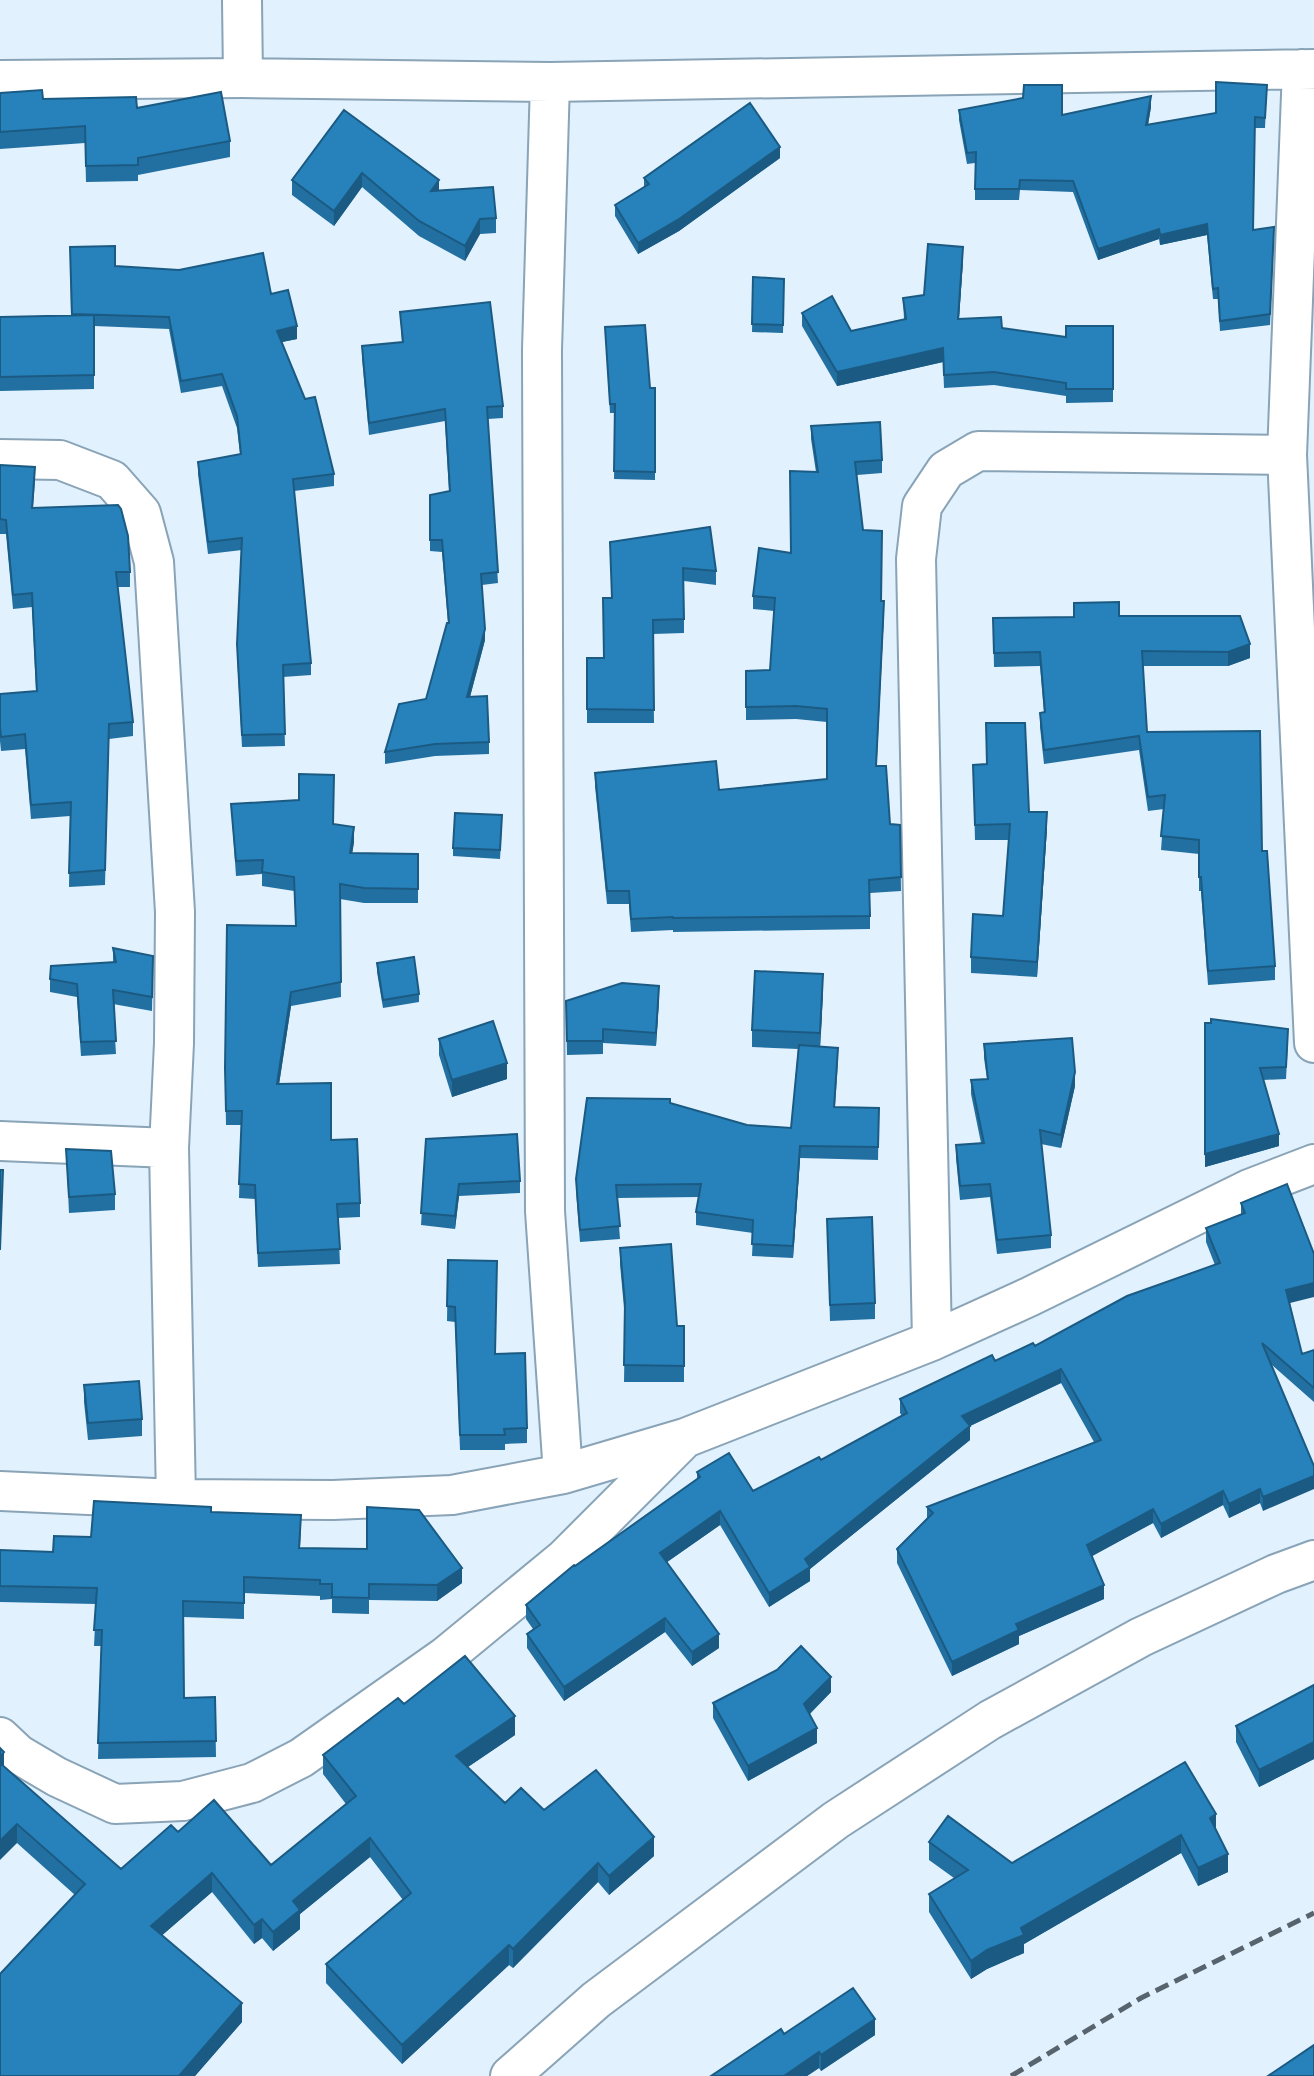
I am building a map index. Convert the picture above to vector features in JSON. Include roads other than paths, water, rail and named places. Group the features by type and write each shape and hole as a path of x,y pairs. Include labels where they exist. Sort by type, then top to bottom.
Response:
{"street":[{"path":"242,0 243,78"},
{"path":"0,80 243,78 550,82 1308,69 1287,455 1314,1043"},
{"path":"550,82 542,349 545,1211 563,1474"},
{"path":"932,1341 916,559 922,506 946,470 978,451 1287,455"},
{"path":"0,459 60,460 112,480 141,513 154,562 175,912 174,1043 169,1148 176,1499"},
{"path":"0,1141 169,1148"},
{"path":"0,1491 176,1499 333,1500 452,1495 563,1474 685,1438 932,1341 1029,1297 1248,1189 1314,1164"},
{"path":"0,1737 18,1754 57,1777 115,1804 183,1801 252,1783 301,1758 446,1656 564,1559 685,1438"},
{"path":"510,2076 596,2000 836,1820 990,1720 1140,1637 1276,1574 1314,1560"}],"railway":[{"path":"1011,2076 1141,1998 1314,1913"}]}
